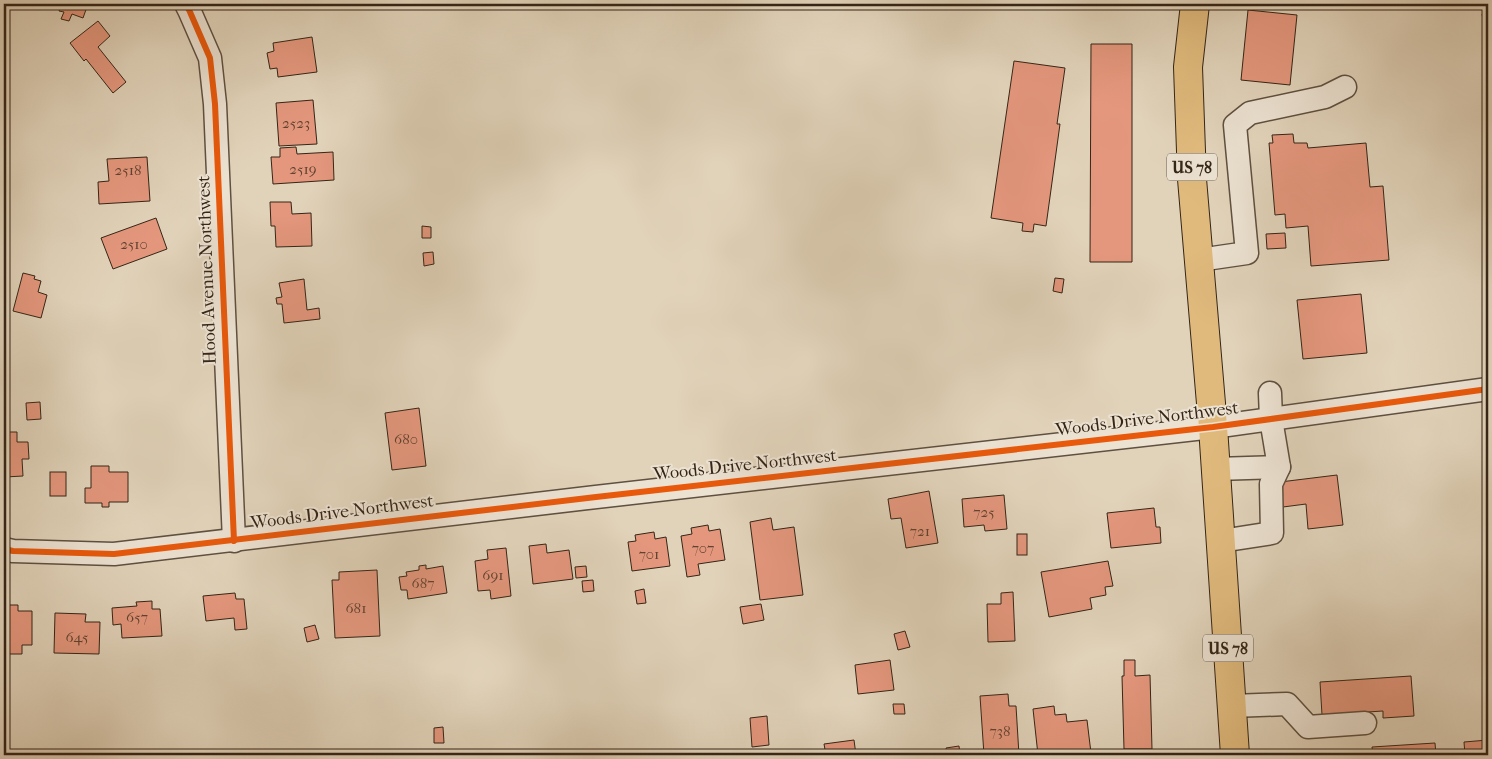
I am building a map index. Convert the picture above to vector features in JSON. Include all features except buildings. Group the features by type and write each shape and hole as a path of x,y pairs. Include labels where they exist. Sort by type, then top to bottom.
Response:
{"main road":[{"name":"US 78","path":"1195,4 1188,67 1192,179 1213,427 1235,755"}],"street":[{"name":"Hood Avenue Northwest","path":"186,4 210,58 215,104 234,541"},
{"path":"1199,260 1248,253 1235,125 1250,113 1325,97 1345,87"},
{"name":"Woods Drive Northwest","path":"4,549 13,551 114,554 1213,427 1488,389"},
{"path":"1221,541 1272,533 1270,484 1279,467 1271,419 1270,393"},
{"path":"1216,469 1279,467"},
{"path":"1232,706 1286,704 1308,727 1366,723"}],"cycle path":[{"path":"186,4 210,58 215,104 234,541"},
{"path":"4,549 13,551 114,554 1213,427 1488,389"}]}
